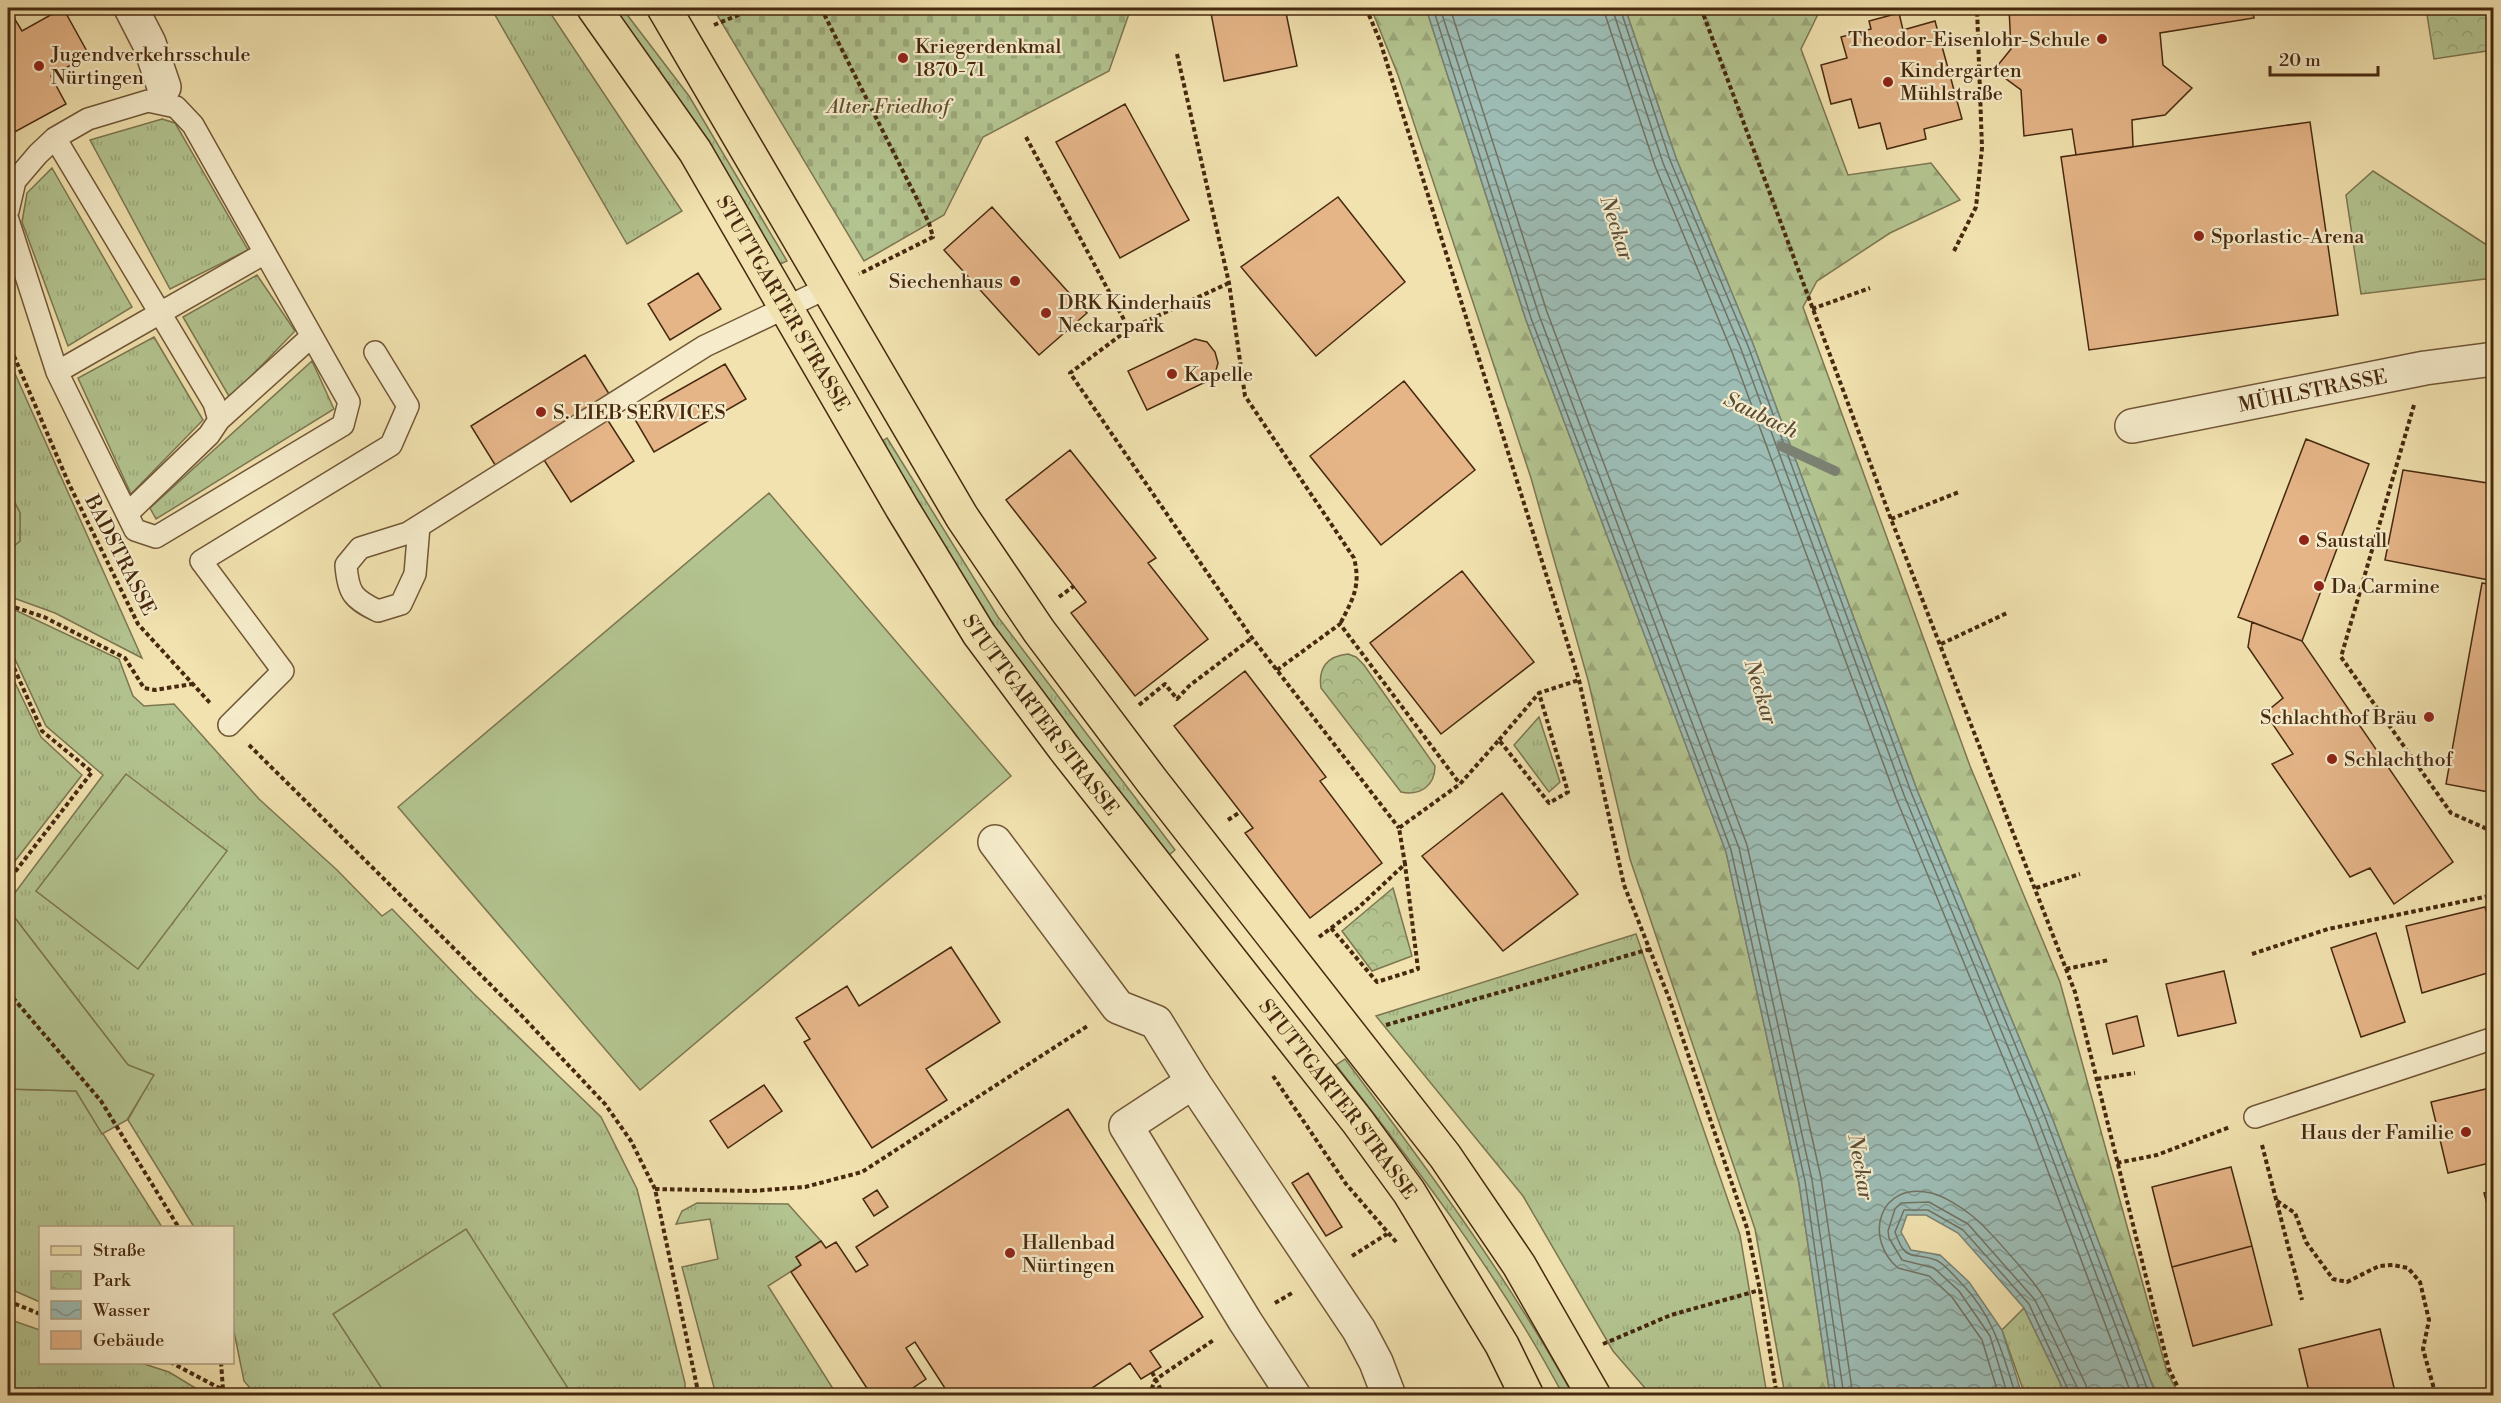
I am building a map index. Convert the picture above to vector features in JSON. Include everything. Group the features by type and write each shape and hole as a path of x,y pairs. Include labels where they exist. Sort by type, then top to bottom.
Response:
{"main road":[{"name":"STUTTGARTER STRASSE","path":"594,8 695,151 902,508 980,634 1064,748 1358,1122 1409,1192 1502,1345 1527,1395"},
{"path":"664,8 839,283 962,517 1039,631 1152,781 1445,1156 1519,1265 1594,1395"}],"street":[{"path":"131,8 149,43 164,96"},
{"name":"MÜHLSTRASSE","path":"2132,426 2425,368 2493,359"},
{"path":"995,842 1118,1007 1156,1022 1192,1082 1359,1330 1376,1362 1389,1395"},
{"path":"1192,1082 1126,1126 1245,1321 1294,1395"}],"lane":[{"path":"8,211 15,182 38,154 55,138 88,119 164,96 193,125 349,402 343,425 156,537 135,530 57,372 8,220"},
{"path":"55,138 214,403 219,420"},
{"path":"57,372 265,253"},
{"path":"419,526 705,346 839,283"},
{"path":"127,514 209,435 219,420 312,336"},
{"path":"229,725 284,671 201,561 391,445 408,406 375,352"},
{"path":"2255,1117 2493,1038"}],"path":[{"path":"705,28 755,8"},
{"path":"821,8 929,223 933,237 839,283"},
{"path":"1366,8 1380,41 1579,680 1624,885 1650,949 1747,1228 1760,1290 1777,1395"},
{"path":"1701,8 1891,519 2075,992 2169,1369 2182,1395"},
{"path":"1954,251 1976,207 1982,148 1977,8"},
{"path":"1177,54 1229,283 1245,396 1354,558 1358,573 1355,595 1340,624 1277,670"},
{"path":"1026,137 1129,329"},
{"path":"1229,283 1129,329 1070,373 1252,638 1399,828 1405,864 1418,969 1377,982 1331,928 1358,908 1405,864"},
{"path":"1812,309 1870,288"},
{"name":"BADSTRASSE","path":"8,342 69,484 138,624 229,725 456,950 605,1104 632,1141 655,1189 699,1395"},
{"path":"2425,368 2341,657 2451,813 2493,832"},
{"path":"1891,519 1959,492"},
{"path":"8,605 44,617 125,658 144,688 155,690 192,684"},
{"path":"1941,644 2007,614"},
{"path":"1340,624 1461,784"},
{"path":"1138,706 1164,684 1177,699 1189,686 1252,638"},
{"path":"8,654 42,731 92,772 8,881"},
{"path":"1399,828 1461,784 1539,693 1579,680"},
{"path":"1499,740 1549,802 1568,792 1539,693"},
{"path":"2036,888 2080,874"},
{"path":"2252,954 2328,929 2493,895"},
{"path":"1384,1025 1650,949"},
{"path":"2066,969 2109,960"},
{"path":"8,992 101,1101 178,1226"},
{"path":"655,1189 752,1191 805,1187 862,1172 1118,1007"},
{"path":"2097,1079 2135,1073"},
{"path":"2117,1163 2157,1155 2255,1117 2302,1300"},
{"path":"2276,1200 2295,1213 2306,1242 2333,1279 2347,1282 2379,1266 2393,1265 2408,1268 2420,1282 2429,1320 2423,1349 2436,1395"},
{"path":"1594,1347 1671,1315 1760,1290"},
{"path":"8,1301 39,1314"},
{"path":"1149,1395 1155,1380 1219,1337"},
{"path":"174,1364 229,1395"},
{"path":"221,1364 223,1390"},
{"path":"1152,1372 1164,1395"}],"green space":[{"path":"491,8 547,8 682,211 627,244"},
{"path":"610,8 622,8 689,96 787,261 778,265"},
{"name":"Alter Friedhof","path":"713,8 1131,8 1109,71 983,137 944,215 864,261"},
{"path":"1371,8 1426,8 1526,320 1726,851 1799,1183 1830,1395 1785,1395 1755,1229 1630,859 1588,680 1531,478 1398,75"},
{"path":"1625,8 1821,8 1801,49 1848,175 1931,163 1960,200 1890,233 1817,281 1803,307 1970,766 2060,982 2167,1372 2179,1395 2156,1395 2051,1115 1917,790 1753,344 1676,158"},
{"path":"2426,8 2491,8 2493,50 2434,59"},
{"path":"162,119 175,123 248,250 170,289 90,140"},
{"path":"52,168 132,307 68,346 22,222 27,193"},
{"path":"2373,171 2493,249 2493,278 2361,294 2346,195"},
{"path":"257,275 295,331 230,398 183,317"},
{"path":"154,337 203,420 131,494 78,378"},
{"path":"8,358 142,658 55,613 8,596 8,551 20,541 20,513 8,489"},
{"path":"312,361 334,409 156,519 150,508"},
{"path":"887,438 998,617 1175,850 1168,856 999,634 936,539 881,442"},
{"path":"8,489 20,513 20,541 8,551"},
{"path":"769,493 1011,776 640,1090 398,807"},
{"path":"8,608 119,659 133,696 144,706 174,704 259,799 337,870 382,916 392,909 473,993 601,1117 637,1189 685,1383 685,1395 256,1395 244,1381 234,1332 234,1226 193,1226 128,1120 153,1075 128,1065 8,909 8,902 103,775 46,726 8,644"},
{"path":"1348,654 1356,657 1364,665 1435,766 1429,784 1420,791 1401,792 1321,688 1321,675 1329,660"},
{"path":"8,668 41,737 82,775 8,870"},
{"path":"1539,717 1560,782 1549,792 1514,745"},
{"path":"126,774 227,851 138,969 36,891"},
{"path":"1393,888 1412,956 1372,971 1342,931"},
{"path":"8,909 128,1065 154,1075 127,1120 102,1134 76,1091 8,1089"},
{"path":"1636,934 1740,1235 1767,1395 1651,1395 1613,1351 1523,1196 1376,1016"},
{"path":"1345,1059 1436,1182 1493,1265 1573,1395 1563,1395 1513,1308 1457,1225 1336,1065"},
{"path":"8,1089 76,1091 161,1226 39,1226 39,1302 8,1288"},
{"path":"697,1203 788,1204 821,1241 796,1257 801,1265 768,1286 837,1395 716,1395 682,1267 718,1259 710,1219 676,1224 682,1211"},
{"path":"466,1229 571,1393 567,1395 386,1395 333,1314"},
{"path":"2024,1308 2066,1395 2025,1395 2002,1330"},
{"path":"8,1319 39,1330 39,1364 144,1364 169,1372 207,1395 8,1395"}],"water":[{"name":"Neckar","path":"1426,8 1625,8 1676,158 1753,344 1917,790 2051,1115 2156,1395 2066,1395 2024,1308 1989,1268 1958,1233 1926,1215 1907,1215 1901,1232 1911,1250 1940,1255 1969,1282 2002,1330 2022,1395 1830,1395 1799,1183 1726,852 1526,320"}],"building":[{"name":"Jugendverkehrsschule Nürtingen","path":"8,8 22,31 63,8 89,55 51,76 66,104 11,134 8,128"},
{"path":"1210,8 1285,8 1297,66 1224,81"},
{"path":"2009,8 2252,8 2254,18 2160,33 2163,65 2192,88 2165,115 2132,120 2133,147 2076,155 2072,129 2024,136 2021,90 1994,70 2011,49"},
{"name":"Kindergarten Mühlstraße","path":"1899,13 1903,30 1935,21 1962,119 1924,129 1926,139 1887,149 1880,123 1859,128 1851,99 1831,104 1821,65 1847,58 1841,37 1871,29 1869,21"},
{"path":"1125,104 1189,220 1120,258 1056,142"},
{"name":"Sporlastic-Arena","path":"2310,122 2338,315 2089,350 2061,157"},
{"path":"1338,197 1405,282 1316,356 1241,267"},
{"name":"Siechenhaus","path":"992,207 1087,313 1039,355 944,250"},
{"path":"698,273 721,309 670,340 648,304"},
{"name":"Kapelle","path":"1195,339 1207,342 1215,352 1218,363 1214,378 1147,410 1128,371"},
{"name":"S. LIEB SERVICES","path":"585,355 611,397 497,468 471,426"},
{"path":"725,364 746,399 654,452 633,416"},
{"path":"1404,381 1475,470 1381,545 1310,456"},
{"path":"607,419 634,461 571,502 544,460"},
{"name":"Saustall","path":"2306,439 2369,464 2302,641 2238,617"},
{"path":"1070,450 1156,558 1148,563 1208,639 1135,696 1071,613 1086,602 1006,500"},
{"path":"2403,470 2494,484 2494,581 2385,560"},
{"path":"1462,571 1534,662 1441,734 1370,643"},
{"path":"2482,583 2494,585 2494,793 2446,784"},
{"name":"Schlachthof","path":"2252,622 2302,641 2453,862 2394,904 2370,868 2350,877 2272,764 2293,754 2265,713 2283,698 2248,647"},
{"path":"1245,671 1326,777 1320,781 1382,863 1310,918 1245,833 1253,828 1174,726"},
{"path":"1502,793 1578,894 1503,951 1422,856"},
{"path":"2485,907 2494,940 2494,971 2422,993 2406,926"},
{"path":"2376,933 2405,1022 2361,1037 2331,948"},
{"path":"951,947 1000,1022 926,1069 947,1100 872,1148 804,1042 810,1039 796,1018 847,986 859,1006"},
{"path":"2224,971 2236,1023 2178,1036 2166,984"},
{"path":"2137,1016 2144,1046 2113,1054 2106,1024"},
{"path":"764,1085 782,1111 728,1148 710,1121"},
{"name":"Haus der Familie","path":"2494,1087 2494,1162 2448,1173 2431,1102"},
{"name":"Hallenbad Nürtingen","path":"1068,1109 1203,1317 1150,1351 1161,1367 1141,1379 1130,1363 1080,1396 950,1396 915,1342 906,1348 926,1379 901,1396 872,1396 791,1272 801,1265 796,1257 821,1241 826,1248 836,1242 856,1272 868,1265 856,1247"},
{"path":"2231,1167 2252,1246 2172,1267 2152,1187"},
{"path":"1308,1173 1342,1227 1326,1236 1292,1183"},
{"path":"877,1190 888,1207 874,1216 863,1199"},
{"path":"2494,1190 2494,1228 2484,1193"},
{"path":"2252,1246 2272,1325 2193,1346 2172,1267"},
{"path":"2380,1329 2396,1396 2310,1396 2299,1349"},
{"path":"2494,1342 2494,1387 2489,1386"}],"waterway":[{"name":"Saubach","path":"1781,446 1835,471"}],"place":[{"name":"Theodor-Eisenlohr-Schule","path":"2102,39"},
{"name":"Kriegerdenkmal 1870-71","path":"903,58"},
{"name":"Jugendverkehrsschule Nürtingen","path":"39,66"},
{"name":"Kindergarten Mühlstraße","path":"1888,82"},
{"name":"Sporlastic-Arena","path":"2199,236"},
{"name":"Siechenhaus","path":"1015,281"},
{"name":"DRK Kinderhaus Neckarpark","path":"1046,313"},
{"name":"Kapelle","path":"1172,374"},
{"name":"S. LIEB SERVICES","path":"541,412"},
{"name":"Saustall","path":"2304,540"},
{"name":"Da Carmine","path":"2319,586"},
{"name":"Schlachthof Bräu","path":"2429,717"},
{"name":"Schlachthof","path":"2332,759"},
{"name":"Haus der Familie","path":"2466,1132"},
{"name":"Hallenbad Nürtingen","path":"1010,1253"}]}
